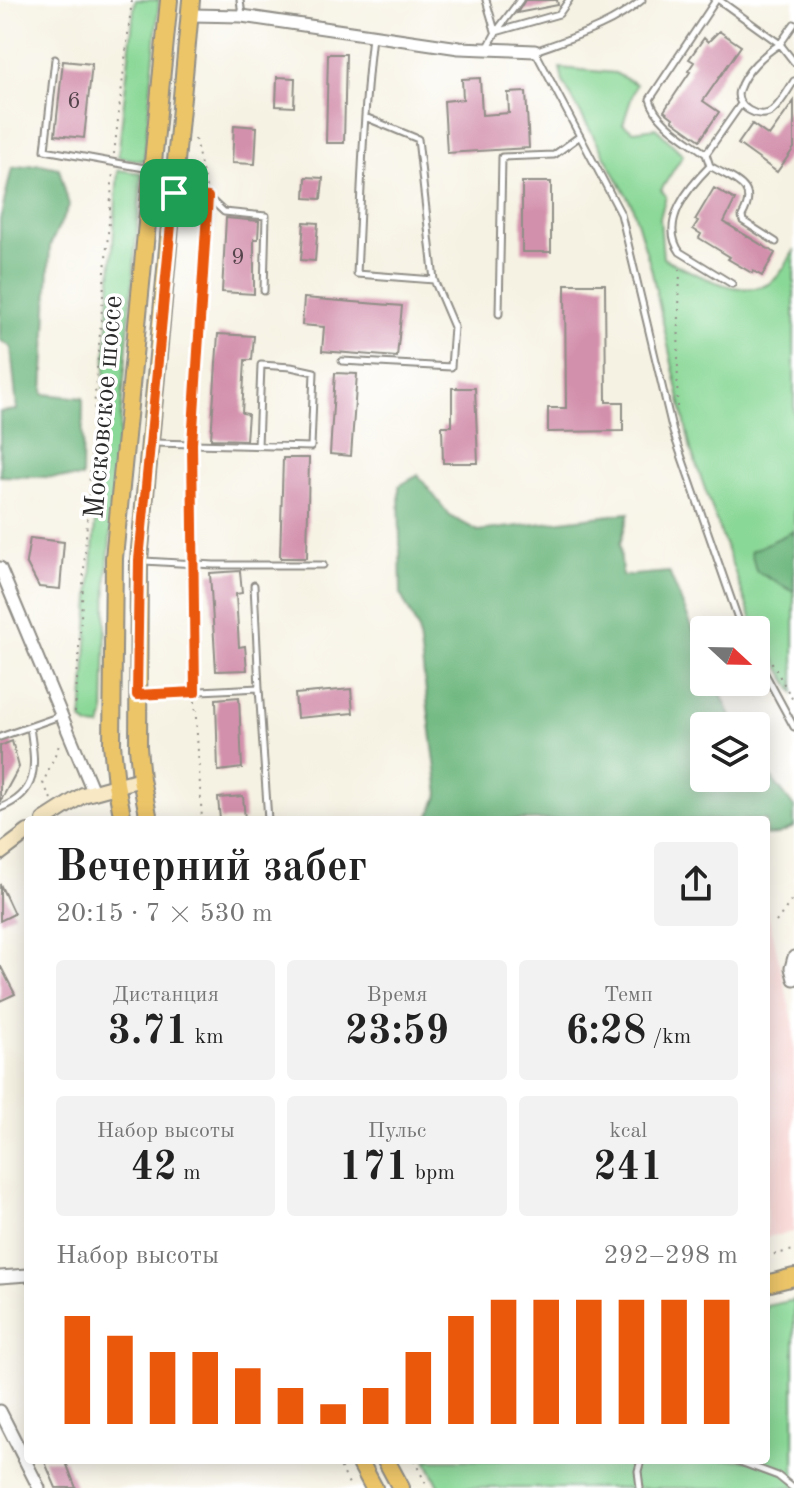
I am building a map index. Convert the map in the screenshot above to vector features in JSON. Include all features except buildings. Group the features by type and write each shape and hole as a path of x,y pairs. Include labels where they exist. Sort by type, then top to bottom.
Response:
{"main road":[{"name":"Московское шоссе","path":"122,816 112,744 114,558 169,0"},
{"name":"Московское шоссе","path":"148,816 141,779 137,695 139,560 191,8"},
{"path":"49,816 93,791 141,779"},
{"path":"0,853 24,835"},
{"path":"770,1283 794,1277"},
{"path":"361,1464 374,1488"},
{"path":"388,1464 401,1488"}],"street":[{"path":"191,8 487,50 535,51"},
{"path":"0,568 93,791"},
{"path":"0,1277 24,1275"},
{"path":"0,1411 24,1458"},
{"path":"27,1464 39,1488"}],"lane":[{"path":"240,0 242,16"},
{"path":"486,0 496,32"},
{"path":"487,50 496,32 520,0"},
{"path":"496,32 559,14 569,0"},
{"path":"642,0 623,16 592,31 535,51 621,214 673,432 737,616"},
{"path":"776,242 743,221 742,216 750,203 745,187 710,166 706,154 652,109 650,99 718,0 780,44 794,62"},
{"path":"706,154 741,104 739,89 759,59 780,44 794,24"},
{"path":"372,35 357,274 434,280"},
{"path":"55,59 45,150 151,169"},
{"path":"741,104 757,115 764,115 773,111 794,81"},
{"path":"342,361 451,367 454,327 434,280 418,139 365,117"},
{"path":"499,314 502,157 554,155 580,136"},
{"path":"710,166 693,184 672,221 676,246 680,252 732,284"},
{"path":"174,193 208,197 224,212 266,216 264,291"},
{"path":"148,442 192,444 258,446 311,447 314,372 261,365 258,446"},
{"path":"139,560 323,565"},
{"path":"254,585 268,816"},
{"path":"770,683 794,727"},
{"path":"137,695 259,688"},
{"path":"0,737 60,716"},
{"path":"0,808 16,802 31,781 34,766 30,727"},
{"path":"640,1464 640,1488"},
{"path":"746,1464 778,1476 793,1488"}],"path":[{"path":"57,810 43,783 66,728 75,715 113,164 132,0"},
{"path":"193,130 208,197 192,444 195,692 202,816"},
{"path":"670,383 677,412 680,252"},
{"path":"770,659 794,702"},
{"path":"776,922 794,897"},
{"path":"770,1255 794,1250"},
{"path":"339,1464 351,1488"},
{"path":"416,1464 428,1488"}],"shaded area":[{"path":"770,922 794,1026 794,1232 770,1236"}],"green space":[{"path":"135,0 159,0 144,161 118,157"},
{"path":"560,68 615,73 636,84 623,124 634,131 656,128 683,155 661,190 666,196 660,218 663,258 720,283 751,289 765,286 776,278 794,251 794,693 770,651 770,616 751,616 691,450 651,268 632,205 563,82"},
{"path":"40,164 59,168 69,206 50,245 43,394 83,398 82,478 0,476 0,412 17,410 11,347 0,340 0,220 12,168"},
{"path":"118,170 142,173 107,575 104,717 100,727 88,726 82,720"},
{"path":"418,475 450,516 478,531 629,513 620,544 622,576 669,572 690,622 690,696 722,696 729,712 690,712 690,792 770,792 770,776 794,807 794,827 770,835 770,816 430,816 439,794 418,629 401,595 399,486"},
{"path":"794,531 794,592 756,571 751,551"},
{"path":"794,1300 794,1488 440,1488 428,1464 770,1464 770,1305"}],"route":[{"path":"174,193 208,197 192,444 195,692 137,695 139,560 174,193"}]}
